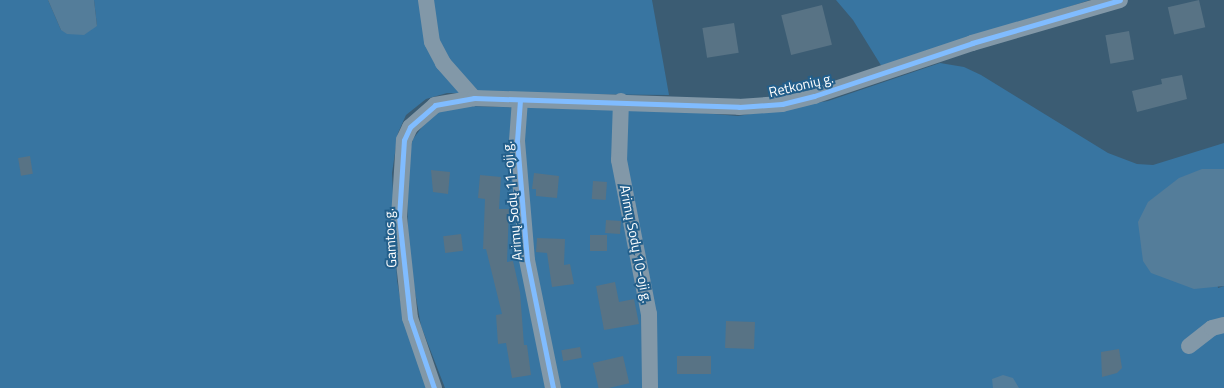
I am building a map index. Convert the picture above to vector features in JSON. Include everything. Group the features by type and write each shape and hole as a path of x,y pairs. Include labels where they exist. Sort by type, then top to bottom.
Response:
{"street":[{"path":"426,0 432,42 443,63 474,98"},
{"name":"Retkonių g.","path":"474,98 621,101 739,107 782,104 814,96 972,43 1120,0"},
{"name":"Gamtos g.","path":"434,388 410,318 403,278 398,217 401,158 410,128 422,113 435,105 474,98"},
{"name":"Arimų Sodų 11-oji g.","path":"520,100 517,141 526,260 553,388"},
{"name":"Arimų Sodų 10-oji g.","path":"621,101 619,160 649,314 650,388"},
{"path":"1189,346 1212,328 1224,325"}],"shaded area":[{"path":"0,0 48,0 61,30 97,26 94,0 652,0 669,95 447,93 426,99 406,115 398,133 392,173 397,280 404,322 428,388 0,388"},
{"path":"48,0 94,0 97,26 84,35 67,34 61,30"},
{"path":"836,0 1090,0 882,67 853,20"},
{"path":"940,63 964,67 981,75 1108,153 1137,164 1153,165 1224,143 1224,169 1202,169 1218,288 1224,286 1224,388 445,388 421,326 408,252 407,160 413,139 425,123 439,112 465,106 690,112 738,116 828,101"},
{"path":"1202,169 1224,169 1224,286 1194,289 1151,273 1143,261 1138,222 1148,202 1179,178"},
{"path":"1003,375 1013,378 1019,388 993,388 992,379"}],"building":[{"path":"1199,0 1205,27 1174,34 1168,7"},
{"path":"822,5 832,45 791,55 781,15"},
{"path":"734,23 739,53 707,58 702,28"},
{"path":"1129,31 1134,60 1110,64 1105,35"},
{"path":"1182,75 1187,99 1137,112 1132,91 1162,84 1161,79"},
{"path":"30,156 33,174 21,176 18,158"},
{"path":"431,170 450,172 448,194 433,192"},
{"path":"534,173 559,176 557,198 536,196 536,189 532,189"},
{"path":"480,175 501,177 499,209 509,209 507,262 513,261 520,292 524,345 527,345 531,375 512,378 506,343 498,344 496,315 502,314 486,249 483,249 485,199 478,198"},
{"path":"593,181 607,182 606,200 592,199"},
{"path":"606,220 621,221 620,234 605,233"},
{"path":"461,234 463,251 445,253 443,236"},
{"path":"590,235 607,235 607,251 590,251"},
{"path":"537,238 565,239 564,265 570,264 574,284 552,287 547,253 536,252"},
{"path":"615,282 619,302 634,299 639,324 604,330 596,286"},
{"path":"726,321 755,322 754,349 725,348"},
{"path":"580,347 582,358 563,361 561,350"},
{"path":"1119,349 1122,368 1117,373 1102,377 1101,352"},
{"path":"623,356 629,383 609,388 599,388 593,363"},
{"path":"677,356 711,356 711,374 677,374"}],"cycle path":[{"path":"434,388 410,318 399,217 404,140 410,127 435,105 474,98 739,107 782,104 814,96 972,43 1120,0"},
{"path":"520,100 517,141 527,260 553,388"}]}
